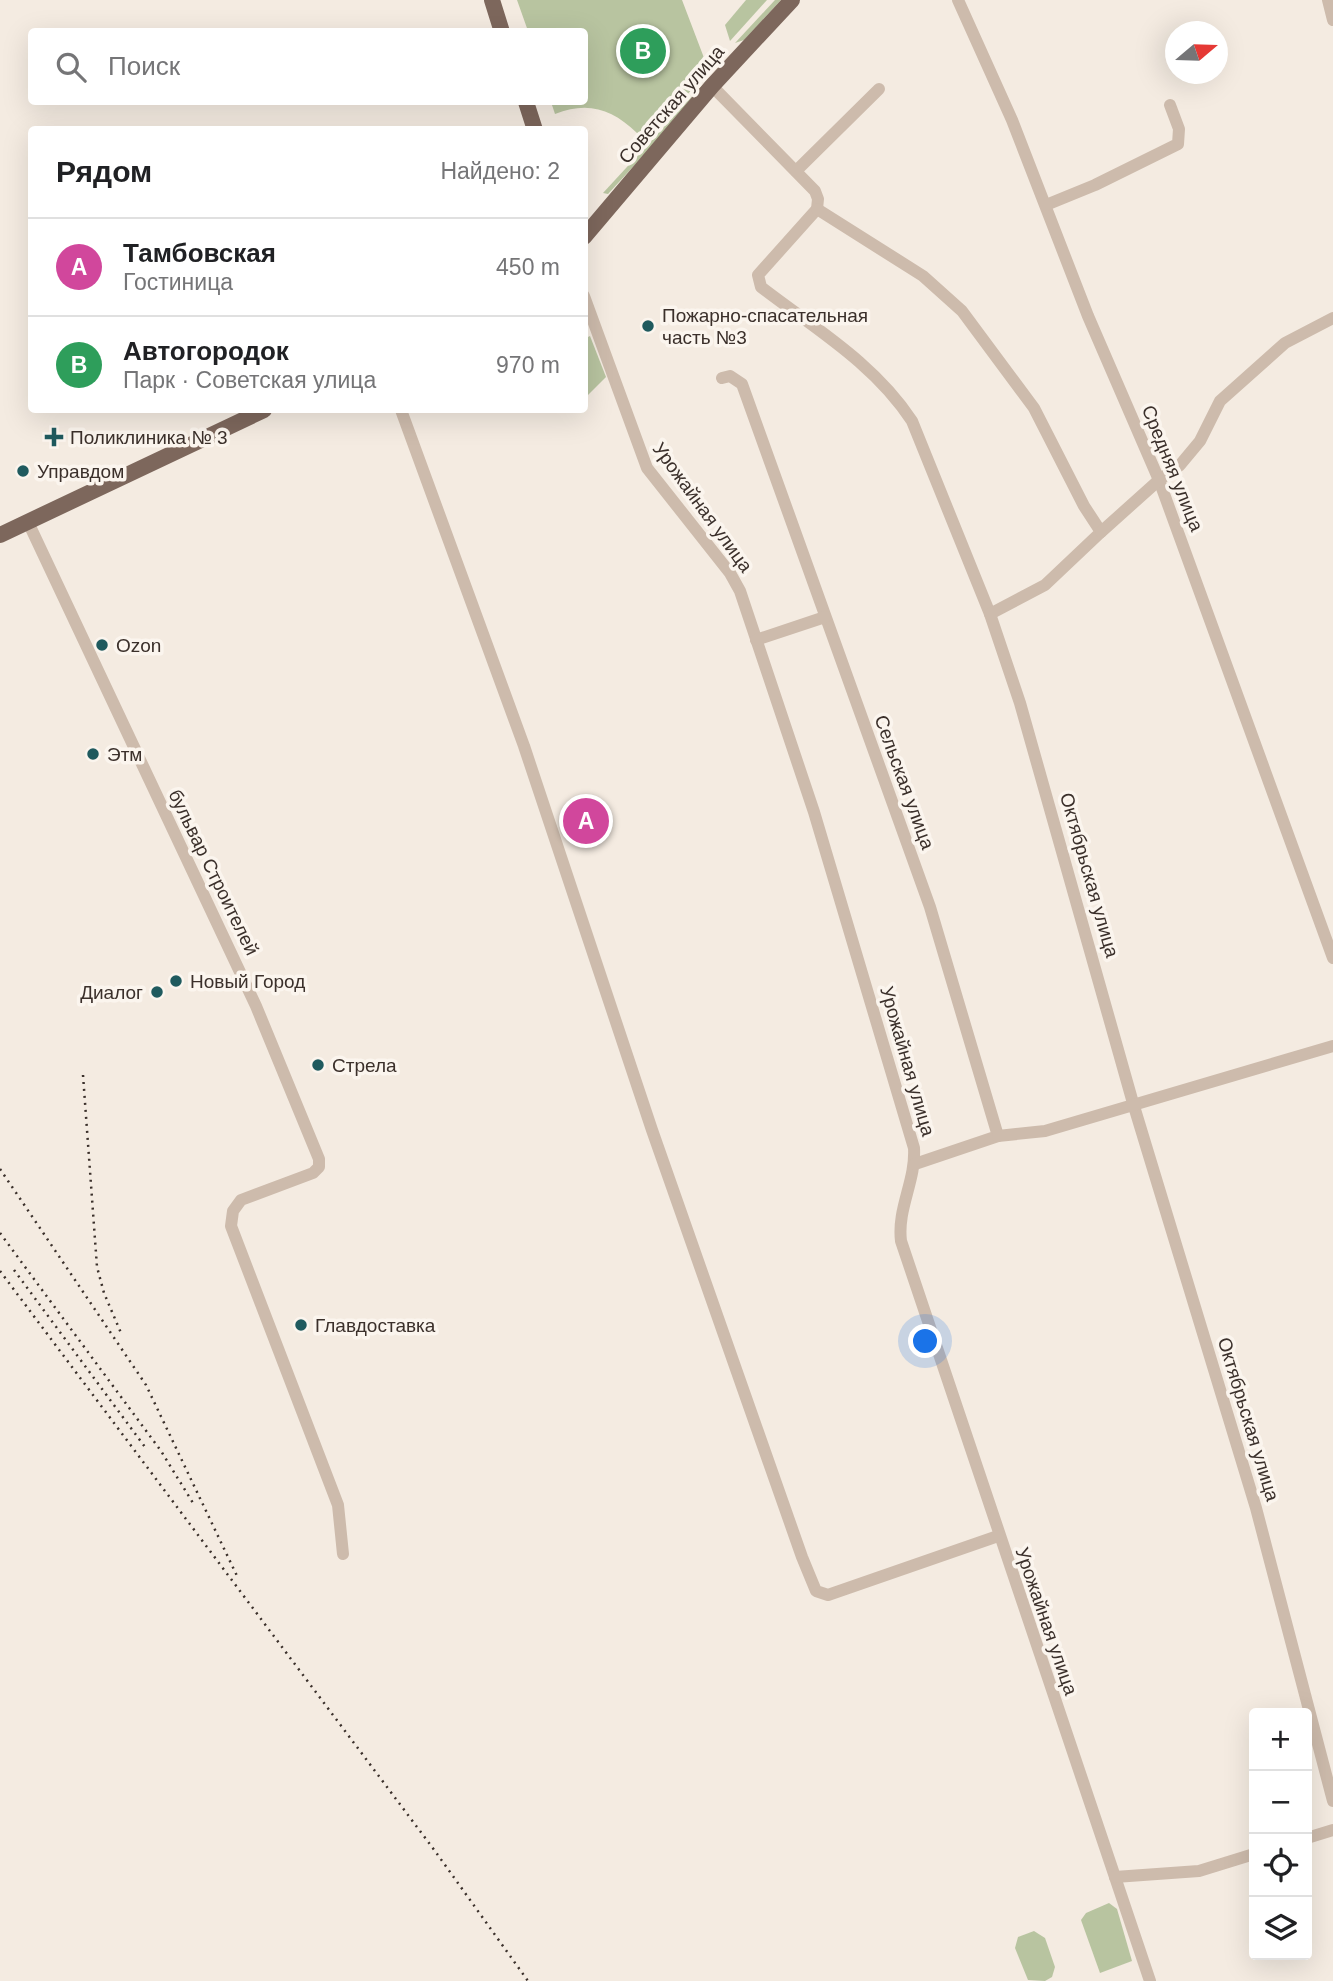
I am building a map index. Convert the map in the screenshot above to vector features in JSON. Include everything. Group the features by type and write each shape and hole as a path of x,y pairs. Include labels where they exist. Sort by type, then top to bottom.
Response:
{"main road":[{"path":"492,0 501,28"},
{"name":"Советская улица","path":"588,232 712,86 792,0"},
{"path":"527,105 533,126"},
{"path":"0,535 258,413"}],"street":[{"name":"Средняя улица","path":"958,0 1012,120 1088,316 1159,480 1333,958"},
{"path":"1328,0 1333,20"},
{"path":"712,86 815,191 817,209 923,276 962,311 1034,408 1084,506 1101,532"},
{"path":"796,171 879,89"},
{"path":"1046,205 1178,144 1179,129 1170,105"},
{"name":"Октябрьская улица","path":"817,209 758,275 761,287 846,351 897,397 912,421 990,614 1062,845 1133,1103 1256,1508 1333,1801"},
{"name":"Урожайная улица","path":"588,307 647,468 730,573 740,591 814,812 914,1148 915,1164 899,1224 901,1241 998,1536 1150,1981"},
{"path":"990,614 1045,585 1159,480 1180,465 1200,441 1220,401 1285,343 1333,318"},
{"name":"Сельская улица","path":"722,378 730,376 742,384 930,907 998,1136"},
{"path":"402,413 524,746 652,1130 816,1591 828,1595 998,1536"},
{"name":"бульвар Строителей","path":"28,522 256,1006 319,1159 319,1167 313,1173 241,1200 233,1211 231,1226 338,1505 343,1554"},
{"path":"756,640 825,617"},
{"path":"915,1164 998,1136 1045,1131 1333,1046"},
{"path":"1312,1836 1333,1830"},
{"path":"1115,1877 1199,1871 1249,1856"}],"green space":[{"path":"517,0 682,0 709,71 652,133 637,133 609,113 589,108 555,114 552,105 588,105 588,28 527,28"},
{"path":"746,0 767,0 730,41 725,25"},
{"path":"775,0 781,0 744,40 735,43"},
{"path":"709,78 708,85 608,194 603,193"},
{"path":"590,336 606,377 588,395"},
{"path":"1109,1903 1117,1909 1132,1961 1100,1973 1081,1920 1086,1913"},
{"path":"1034,1931 1045,1938 1055,1967 1052,1977 1045,1981 1028,1980 1015,1948 1018,1937"}],"railway":[{"path":"83,1075 97,1267 104,1293 121,1333"},
{"path":"0,1169 146,1385 238,1578"},
{"path":"0,1233 161,1451 193,1503"},
{"path":"14,1270 145,1447"},
{"path":"0,1271 435,1851 528,1981"}],"place":[{"name":"Автогородок","path":"643,51"},
{"name":"Пожарно-спасательная часть №3","path":"648,326"},
{"name":"Поликлиника № 3","path":"54,437"},
{"name":"Управдом","path":"23,471"},
{"name":"Ozon","path":"102,645"},
{"name":"Этм","path":"93,754"},
{"name":"Тамбовская","path":"586,821"},
{"name":"Новый Город","path":"176,981"},
{"name":"Диалог","path":"157,992"},
{"name":"Стрела","path":"318,1065"},
{"name":"Главдоставка","path":"301,1325"}]}
